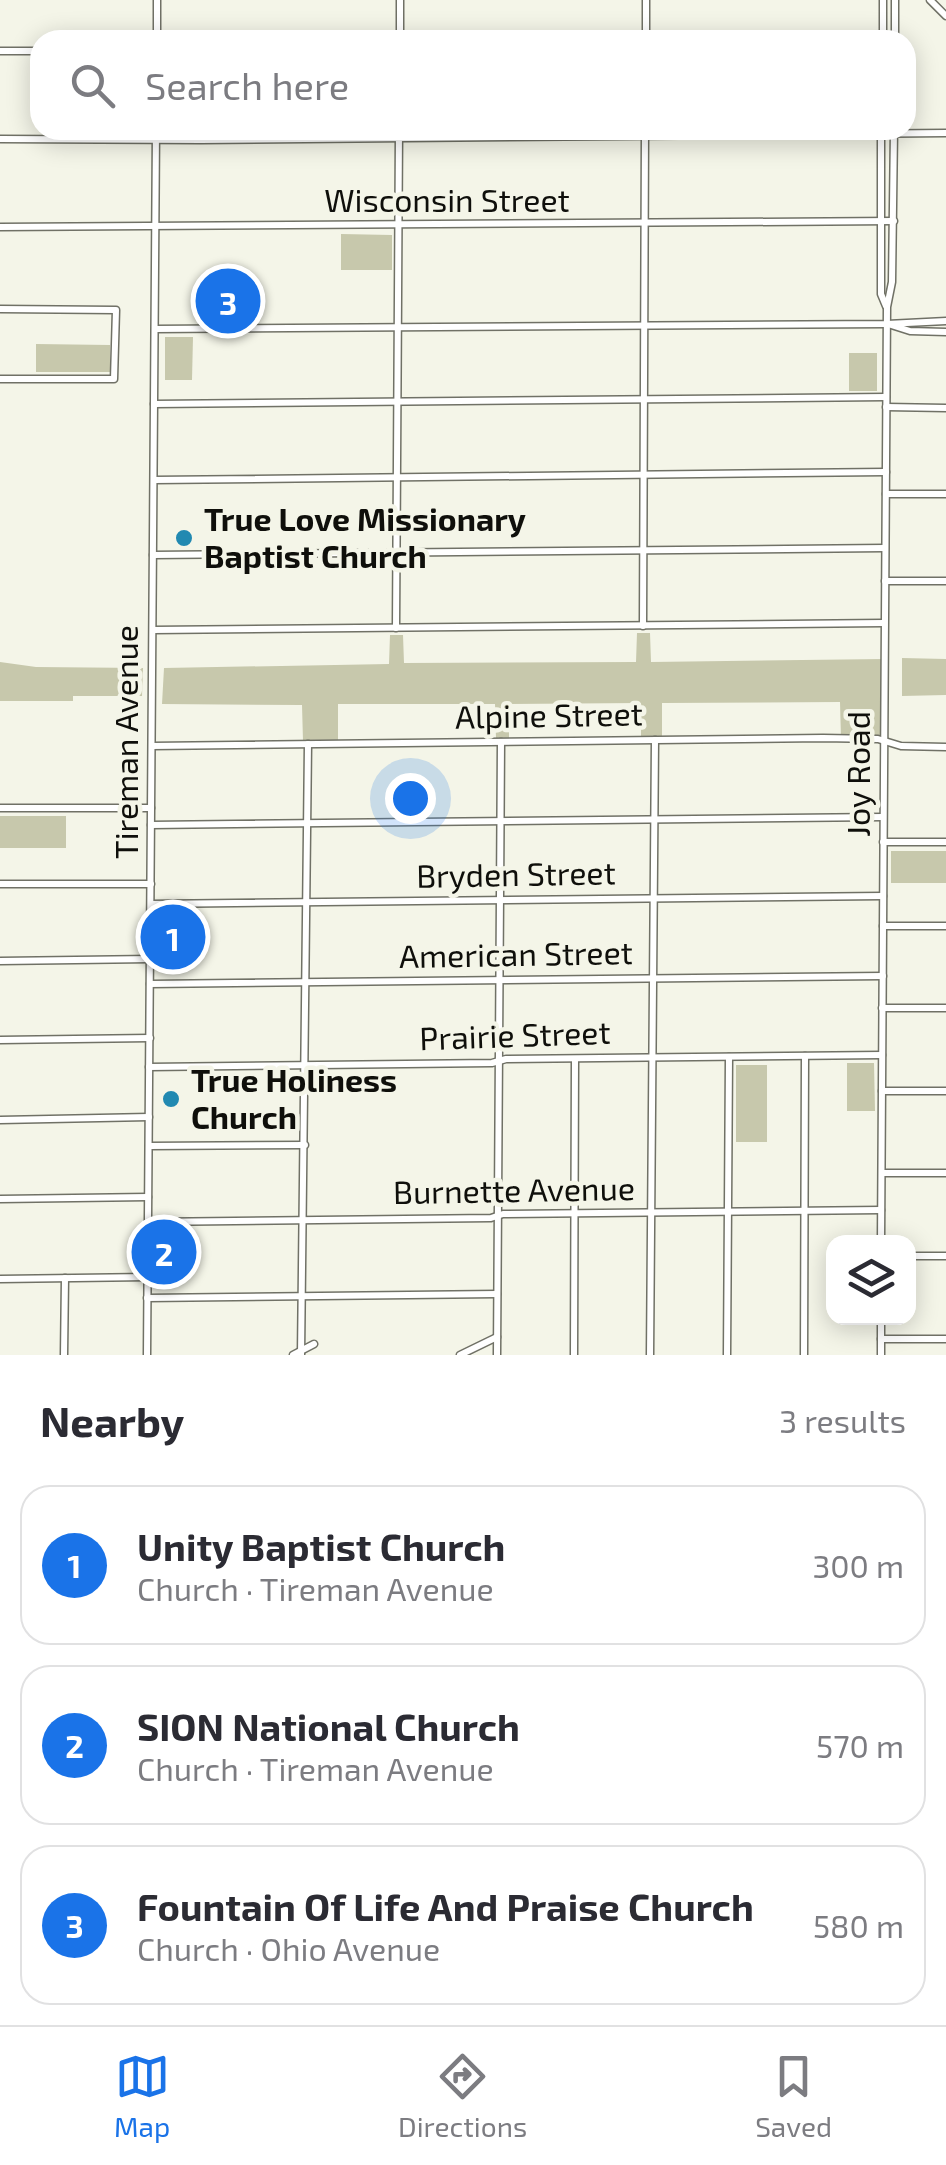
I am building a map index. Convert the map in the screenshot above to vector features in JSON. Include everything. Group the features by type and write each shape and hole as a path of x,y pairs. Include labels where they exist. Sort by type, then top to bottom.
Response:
{"street":[{"path":"157,30 158,0"},
{"path":"400,0 400,30"},
{"path":"646,0 646,30"},
{"path":"883,0 883,30"},
{"path":"895,0 895,30"},
{"path":"930,0 946,16"},
{"path":"0,51 30,51"},
{"path":"916,132 946,133"},
{"path":"0,139 30,139"},
{"name":"Tireman Avenue","path":"147,1355 156,140"},
{"path":"396,628 399,140"},
{"path":"643,626 645,140"},
{"name":"Joy Road","path":"881,140 880,294 886,307"},
{"name":"Joy Road","path":"881,1235 886,307 892,282 894,140"},
{"name":"Wisconsin Street","path":"0,227 894,221"},
{"path":"0,309 116,310 114,380 0,379"},
{"path":"155,329 946,321"},
{"path":"887,324 910,331 946,332"},
{"path":"154,404 886,397"},
{"path":"886,408 946,408"},
{"path":"154,480 886,472"},
{"path":"886,494 946,494"},
{"path":"153,555 885,548"},
{"path":"885,581 946,581"},
{"path":"153,630 884,624"},
{"name":"Alpine Street","path":"152,746 878,738 900,746 946,746"},
{"path":"650,1355 654,740"},
{"path":"497,1355 501,742"},
{"path":"298,1354 304,1220 308,744"},
{"path":"0,808 152,808"},
{"path":"151,825 884,817"},
{"path":"883,842 946,842"},
{"path":"0,884 151,884"},
{"name":"Bryden Street","path":"150,904 883,896"},
{"path":"883,926 946,926"},
{"path":"0,961 150,959"},
{"name":"American Street","path":"150,984 882,976"},
{"path":"882,1008 946,1008"},
{"path":"0,1040 150,1038"},
{"name":"Prairie Street","path":"149,1066 492,1064 506,1059 882,1055"},
{"path":"804,1355 806,1056"},
{"path":"727,1355 729,1057"},
{"path":"574,1355 575,1058"},
{"path":"882,1091 946,1091"},
{"path":"0,1120 149,1117"},
{"path":"149,1146 305,1144"},
{"path":"882,1173 946,1173"},
{"path":"0,1199 148,1197"},
{"name":"Burnette Avenue","path":"148,1222 882,1210"},
{"path":"916,1256 946,1256"},
{"path":"0,1279 148,1277"},
{"path":"64,1355 65,1278"},
{"path":"148,1298 497,1294"},
{"path":"880,1355 881,1325"},
{"path":"460,1355 497,1337"},
{"path":"881,1338 946,1338"},
{"path":"298,1354 314,1344"}],"green space":[{"path":"341,234 392,235 392,270 341,270"},
{"path":"165,337 193,337 192,380 165,380"},
{"path":"36,344 110,345 110,372 36,372"},
{"path":"849,353 877,353 877,391 849,391"},
{"path":"637,633 650,633 651,662 884,659 884,738 841,739 840,702 662,703 662,737 641,737 641,703 509,704 509,738 496,739 495,704 338,704 338,741 303,741 302,705 162,704 164,668 389,664 390,635 403,635 404,663 636,662"},
{"path":"902,658 946,659 946,695 902,696"},
{"path":"0,662 36,667 143,668 142,696 0,701"},
{"path":"0,816 66,816 66,848 0,848"},
{"path":"891,851 946,851 946,883 891,883"},
{"path":"847,1063 874,1063 875,1111 847,1111"},
{"path":"736,1065 767,1065 767,1142 736,1142"}],"place":[{"name":"Fountain Of Life And Praise Church","path":"228,301"},
{"name":"True Love Missionary Baptist Church","path":"184,538"},
{"name":"Unity Baptist Church","path":"173,937"},
{"name":"True Holiness Church","path":"171,1099"},
{"name":"SION National Church","path":"164,1252"}]}
